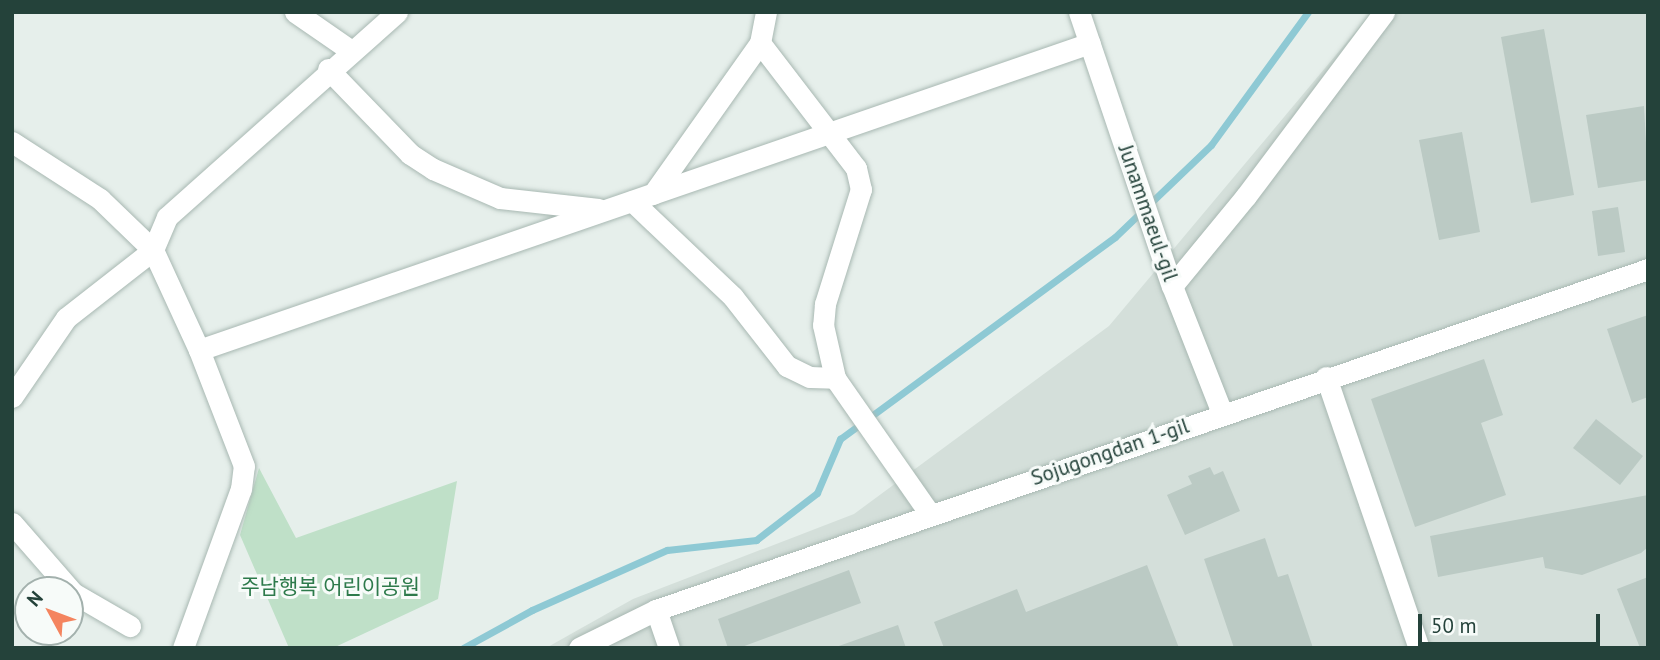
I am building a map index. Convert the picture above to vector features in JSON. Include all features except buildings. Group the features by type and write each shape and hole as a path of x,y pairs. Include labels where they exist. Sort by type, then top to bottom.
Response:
{"street":[{"path":"295,12 350,50"},
{"path":"12,397 66,318 153,250 167,217 328,69 397,12"},
{"path":"653,194 760,43 766,12"},
{"name":"Junammaeul-gil","path":"1079,12 1172,286 1222,413"},
{"path":"1172,286 1246,196 1384,12"},
{"path":"760,43 825,133 856,168 861,189 825,304 823,325 835,377 930,514"},
{"path":"199,350 1090,43"},
{"path":"328,69 410,154 433,169 500,198 606,209"},
{"path":"12,142 100,199 153,250 199,350 244,466 241,489 183,648"},
{"path":"632,201 733,297 787,366 810,377 835,377"},
{"name":"Sojugongdan 1-gil","path":"579,648 656,610 1326,377 1648,269"},
{"path":"1326,377 1419,648"},
{"path":"12,523 73,593 130,626"},
{"path":"656,610 669,648"}],"shaded area":[{"path":"1372,12 1648,12 1648,648 546,648 633,599 854,514 1109,326"}],"green space":[{"name":"주남행복 어린이공원","path":"259,468 296,538 457,481 438,599 333,648 289,648 240,535"}],"waterway":[{"path":"463,648 532,610 667,550 756,540 817,493 840,439 1115,237 1211,145 1308,12"}]}
